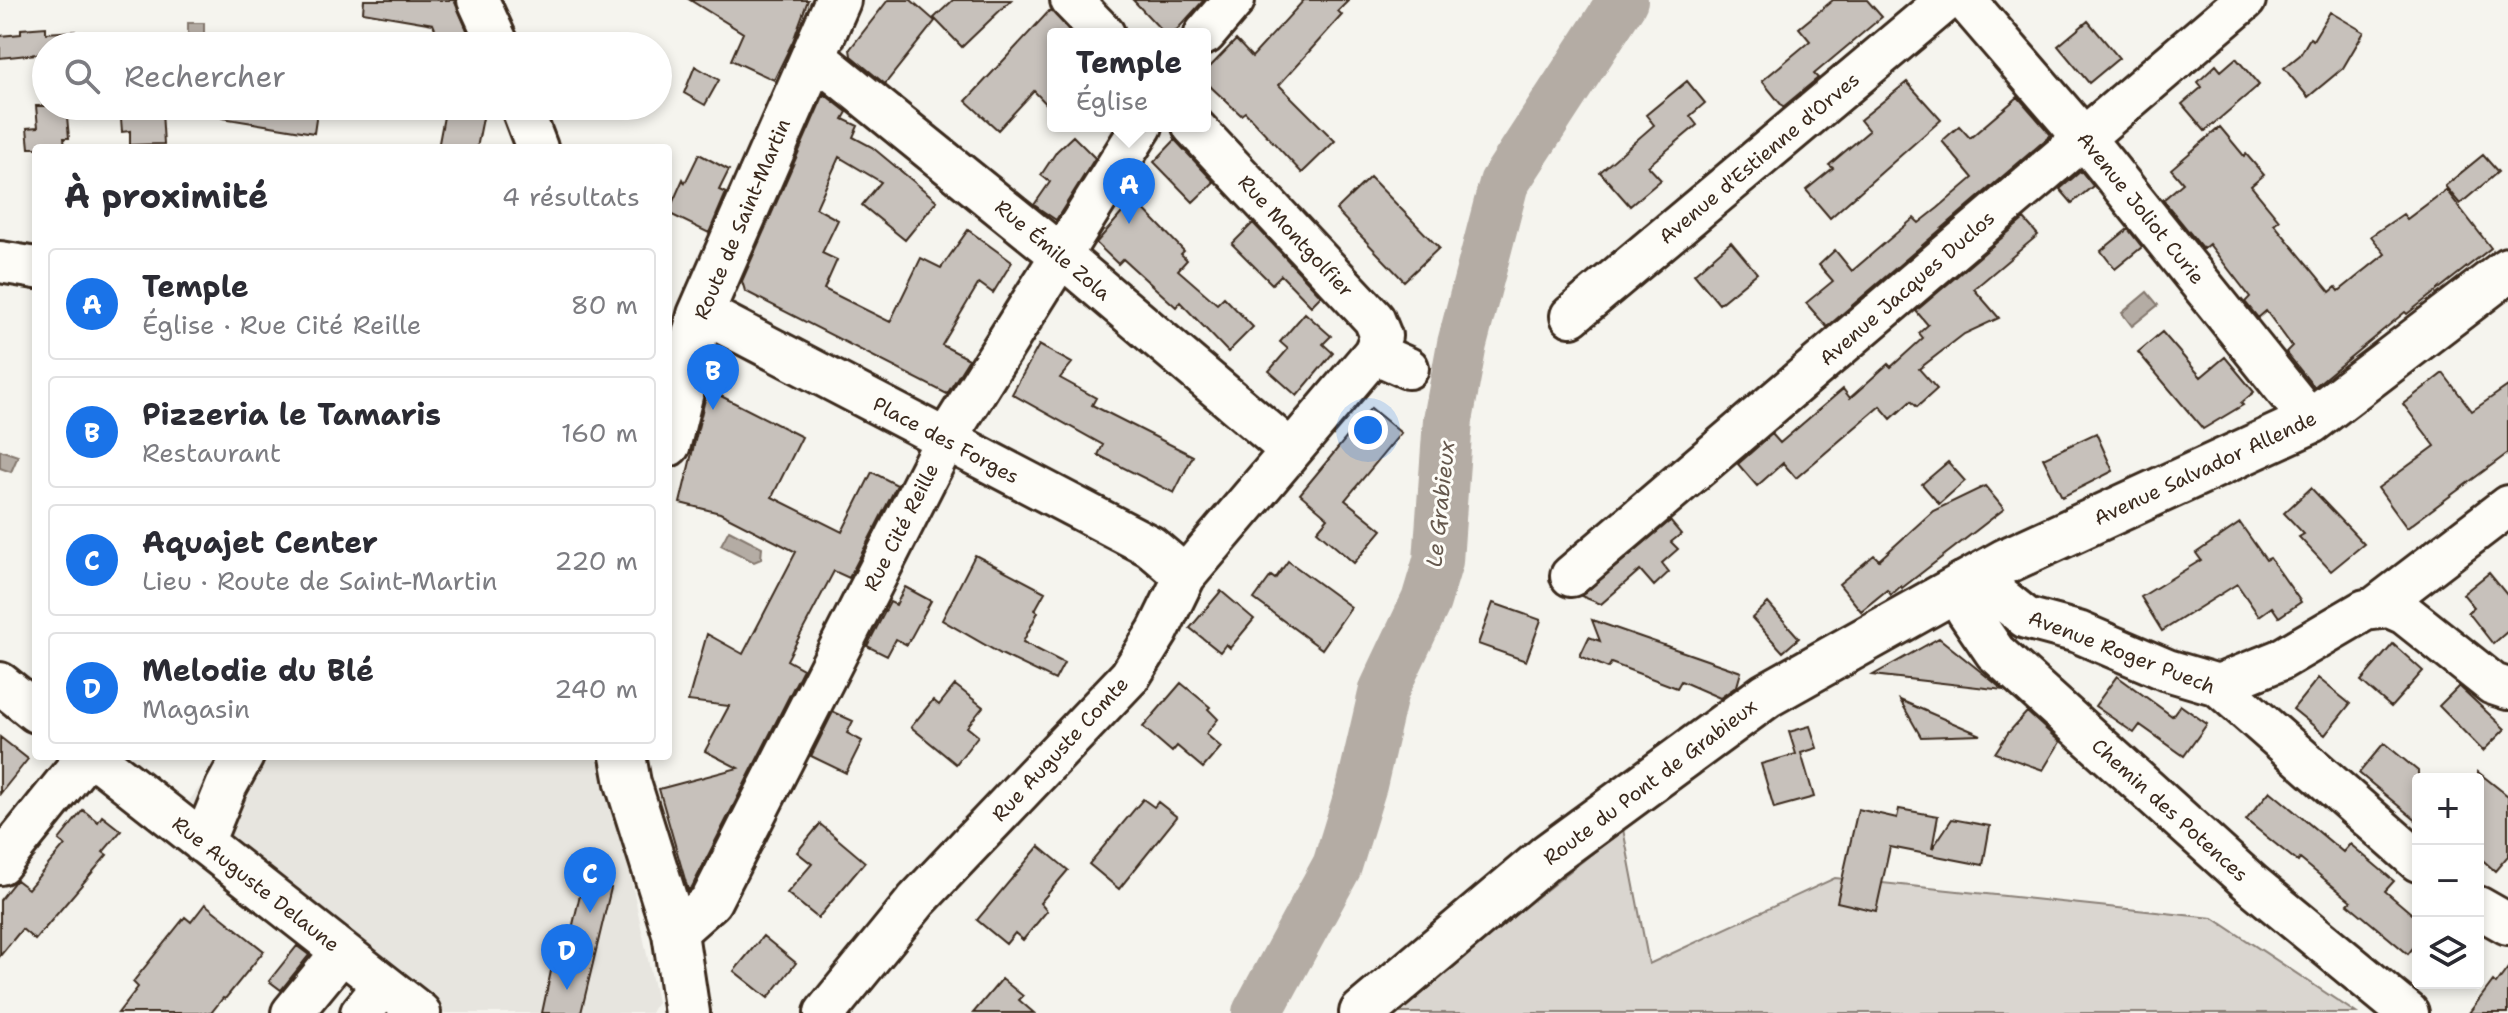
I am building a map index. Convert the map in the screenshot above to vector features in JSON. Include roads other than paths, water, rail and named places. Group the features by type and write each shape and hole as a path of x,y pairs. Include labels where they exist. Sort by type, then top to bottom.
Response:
{"main road":[{"name":"Route de Saint-Martin","path":"672,421 687,333 838,0"},
{"name":"Avenue Salvador Allende","path":"1962,583 2311,421 2508,270"},
{"name":"Route du Pont de Grabieux","path":"1362,1013 1548,856 1767,695 1962,583"},
{"path":"624,760 628,783 675,933 687,1013"}],"street":[{"path":"478,0 493,32"},
{"path":"1071,0 1098,28"},
{"path":"1209,28 1234,0"},
{"name":"Avenue d'Estienne d'Orves","path":"1571,316 1947,0"},
{"name":"Avenue Joliot Curie","path":"1965,0 2083,137 2311,421"},
{"name":"Avenue Jacques Duclos","path":"1571,576 2245,0"},
{"name":"Rue Émile Zola","path":"813,55 1059,254 1290,450"},
{"path":"526,120 535,144"},
{"name":"Rue Cité Reille","path":"675,933 711,901 946,439 1138,132"},
{"name":"Rue Montgolfier","path":"1199,132 1374,319 1391,360"},
{"path":"0,262 32,267"},
{"name":"Place des Forges","path":"687,333 715,319 1150,546 1185,576"},
{"name":"Rue Auguste Comte","path":"825,1013 917,900 1130,676 1158,631 1185,576 1290,450 1391,360"},
{"path":"2376,607 2508,506"},
{"name":"Avenue Roger Puech","path":"1962,583 1995,593 2026,618 2078,632 2167,670 2218,685 2412,856"},
{"name":"Chemin des Potences","path":"1962,583 1967,611 1995,652 2253,885 2408,1013"},
{"path":"2218,685 2280,660 2365,610 2376,607 2397,609 2493,684 2508,689"},
{"name":"Rue Auguste Delaune","path":"0,864 87,760"},
{"name":"Rue Auguste Delaune","path":"95,760 342,952 372,999 420,1013"},
{"path":"203,843 241,760"},
{"path":"2484,910 2508,924"},
{"path":"292,1013 342,952"}],"waterway":[{"name":"Le Grabieux","path":"1257,1013 1337,866 1362,785 1384,690 1426,601 1438,561 1448,420 1462,344 1504,183 1623,0"}],"place":[{"name":"Temple","path":"1129,224"},
{"name":"Pizzeria le Tamaris","path":"713,410"},
{"name":"Aquajet Center","path":"590,913"},
{"name":"Melodie du Blé","path":"567,990"}]}
